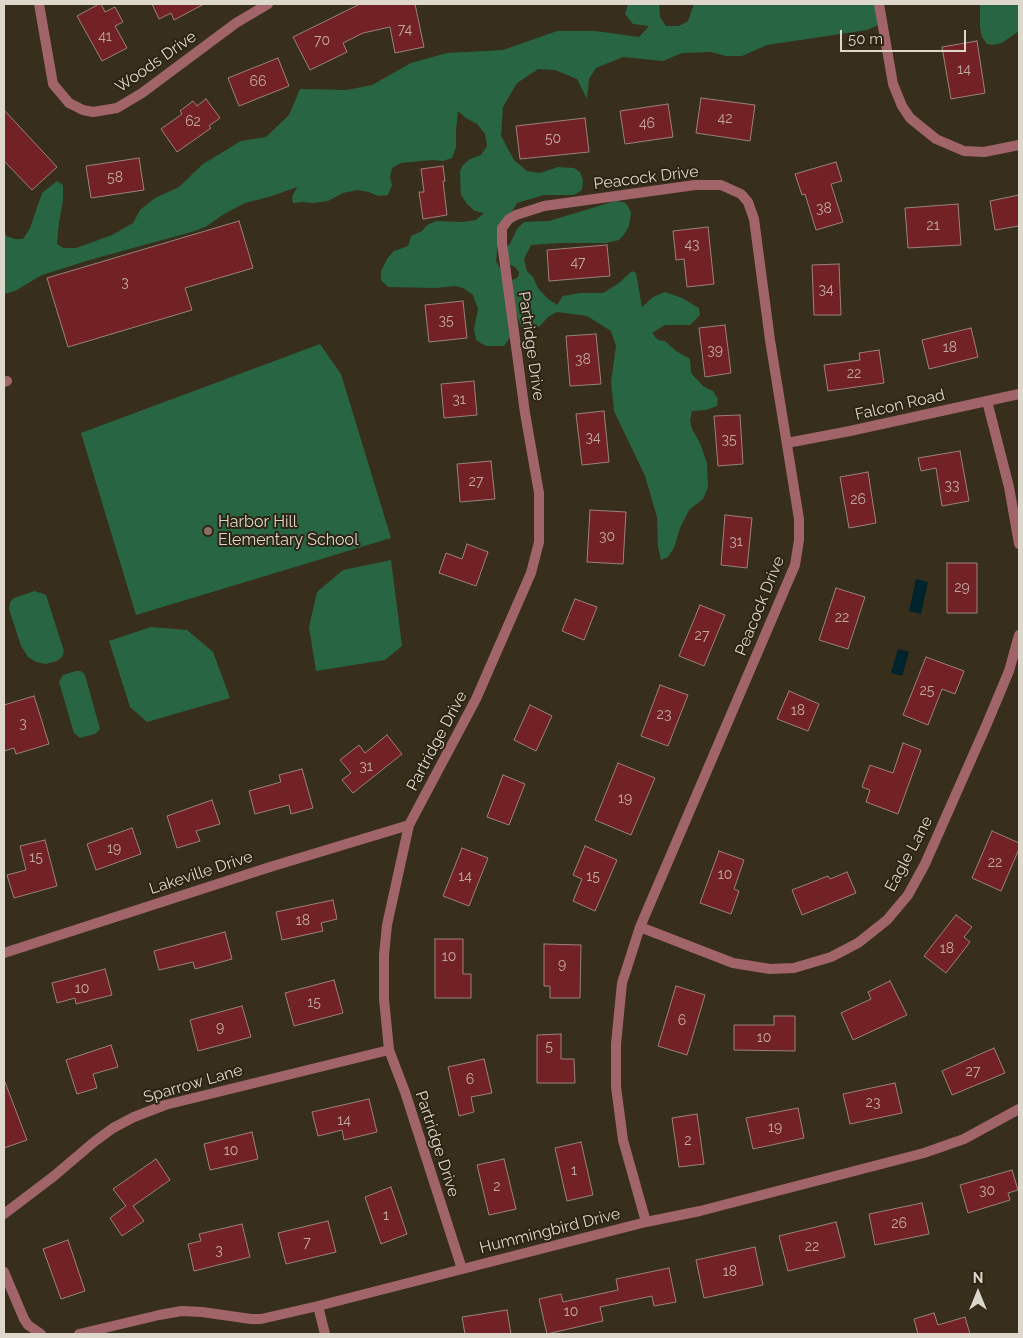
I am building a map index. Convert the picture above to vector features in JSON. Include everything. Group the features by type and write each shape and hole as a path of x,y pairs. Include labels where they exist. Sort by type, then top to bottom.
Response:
{"street":[{"name":"Woods Drive","path":"39,4 53,84 69,103 83,110 93,112 117,108 142,93 236,23 268,4"},
{"path":"879,4 893,84 902,106 910,118 936,139 964,151 984,152 1019,145"},
{"name":"Peacock Drive","path":"505,224 516,214 544,206 695,185 721,185 741,194 748,202 754,219 770,340 799,519 799,540 795,565 640,927 622,983 616,1044 616,1087 623,1140 646,1222"},
{"name":"Partridge Drive","path":"462,1269 405,1092 389,1050 384,998 384,955 387,925 409,824 476,699 531,573 539,542 539,493 525,413 502,243 501,233 505,224"},
{"name":"Falcon Road","path":"788,444 1019,394"},
{"path":"987,401 1009,488 1019,544"},
{"name":"Eagle Lane","path":"640,927 733,963 770,969 794,968 831,957 858,943 887,920 908,895 925,864 1009,671 1019,635"},
{"name":"Lakeville Drive","path":"4,953 409,824"},
{"name":"Sparrow Lane","path":"4,1214 54,1176 94,1142 113,1128 134,1117 165,1105 389,1050"},
{"name":"Hummingbird Drive","path":"79,1334 182,1311 261,1319 318,1306 924,1153 964,1139 1019,1109"},
{"path":"4,1272 28,1325 41,1334"},
{"path":"318,1306 325,1334"}],"green space":[{"path":"628,4 659,4 660,17 666,26 679,26 688,21 694,4 879,4 883,23 867,30 767,45 742,56 726,56 711,52 682,53 663,61 623,57 596,68 589,79 587,99 577,79 555,70 538,69 517,83 503,107 501,136 514,160 527,171 540,173 558,167 574,168 580,172 583,180 582,190 574,195 544,195 517,203 499,237 496,261 501,270 513,280 518,277 519,272 515,267 507,263 505,249 510,244 517,229 524,222 549,221 615,201 624,202 631,213 629,226 619,240 606,243 531,245 524,259 527,271 533,277 538,288 557,305 563,296 580,293 603,293 619,283 632,271 636,273 642,307 653,297 665,292 682,298 699,308 700,315 690,325 665,325 652,333 658,340 665,341 676,351 690,359 691,373 703,386 713,391 718,399 717,406 706,410 692,411 690,421 707,463 708,487 703,499 689,510 680,528 674,548 668,557 661,560 658,547 657,517 645,476 614,411 611,382 616,346 611,331 587,316 557,312 548,317 540,326 531,329 522,328 516,313 512,335 504,346 486,346 476,340 474,329 478,309 473,295 463,288 455,286 436,288 388,287 381,280 381,271 387,259 394,251 408,246 411,236 422,231 427,225 436,221 461,222 476,220 484,213 475,211 461,195 460,172 462,166 470,159 481,155 487,146 485,134 477,124 458,111 456,147 452,158 443,161 432,160 401,163 392,168 390,177 392,185 388,195 378,196 357,190 343,193 328,201 293,203 292,197 297,187 245,203 207,226 195,231 42,275 15,291 4,294 4,228 6,236 23,239 30,228 42,193 57,181 63,185 63,200 57,244 63,248 76,248 112,235 133,223 140,210 155,198 179,187 203,164 241,141 266,137 289,115 300,89 347,90 372,85 411,63 447,53 503,50 557,31 595,31 639,37 649,26 633,24 625,14"},
{"path":"980,4 1019,4 1019,31 1002,43 987,44 982,37 980,27"},
{"path":"320,344 341,374 391,538 136,615 81,433"},
{"path":"391,560 402,646 385,660 316,671 309,627 317,592 343,570"},
{"path":"35,591 46,595 64,651 62,657 57,661 46,664 36,662 28,657 21,646 9,609 10,602 14,598"},
{"path":"151,627 187,630 213,652 230,698 147,722 130,707 109,641"},
{"path":"81,671 85,675 100,729 95,734 80,738 74,733 59,682 63,675"}],"water":[{"path":"916,579 928,582 921,614 909,611"},
{"path":"898,649 909,652 902,676 891,673"}],"building":[{"path":"101,4 105,12 115,7 123,22 115,26 127,48 102,61 77,16"},
{"path":"152,4 204,4 174,20 171,13 159,19"},
{"path":"360,4 415,4 424,47 395,53 390,27 363,33 343,43 347,52 310,70 293,37"},
{"path":"977,41 985,93 951,99 942,47"},
{"path":"278,58 289,86 239,106 228,78"},
{"path":"701,98 755,105 750,141 696,133"},
{"path":"206,99 220,118 209,126 211,128 177,152 161,129 182,114 180,111 193,101 197,106"},
{"path":"668,104 673,137 625,144 620,111"},
{"path":"4,110 57,167 32,190 4,161"},
{"path":"585,118 589,152 520,159 516,126"},
{"path":"139,158 144,190 91,198 86,166"},
{"path":"836,162 842,181 831,184 843,222 816,230 805,194 802,195 795,174"},
{"path":"443,166 447,215 423,219 419,192 424,192 421,169"},
{"path":"1019,195 1019,226 995,230 990,201"},
{"path":"958,204 961,245 908,248 905,208"},
{"path":"239,221 253,268 185,288 192,310 68,347 47,278"},
{"path":"708,227 714,284 687,287 684,259 676,260 673,231"},
{"path":"607,245 610,276 549,281 547,250"},
{"path":"839,264 841,315 814,315 812,265"},
{"path":"463,301 467,338 429,342 425,305"},
{"path":"725,325 731,373 705,377 699,328"},
{"path":"971,328 978,357 929,369 922,340"},
{"path":"596,334 601,384 570,386 566,336"},
{"path":"879,350 884,383 828,391 824,365 860,360 859,353"},
{"path":"474,381 477,415 444,418 441,384"},
{"path":"604,411 609,462 582,465 576,414"},
{"path":"740,415 743,464 718,466 714,416"},
{"path":"960,451 969,501 942,506 936,468 921,471 918,458"},
{"path":"491,461 495,499 460,502 457,464"},
{"path":"868,472 876,523 849,528 840,477"},
{"path":"590,510 626,512 623,564 587,562"},
{"path":"725,515 752,518 747,568 721,565"},
{"path":"467,544 488,552 476,586 439,573 446,553 462,559"},
{"path":"947,563 977,563 977,613 947,613"},
{"path":"836,588 865,597 848,649 819,640"},
{"path":"575,599 597,607 584,640 562,631"},
{"path":"700,605 725,615 704,666 679,656"},
{"path":"926,657 964,671 955,694 942,689 928,725 903,715"},
{"path":"660,685 688,695 668,746 641,736"},
{"path":"789,691 819,704 808,731 777,719"},
{"path":"34,696 49,744 16,754 14,748 4,751 4,705"},
{"path":"530,705 552,716 536,751 514,740"},
{"path":"387,735 402,754 353,793 342,780 351,773 340,760 359,745 365,753"},
{"path":"903,743 921,750 898,814 866,802 870,790 862,787 870,765 893,773"},
{"path":"618,763 655,778 631,835 595,820"},
{"path":"302,769 313,808 291,814 289,805 255,814 249,791 281,782 279,775"},
{"path":"503,775 525,784 509,825 487,817"},
{"path":"212,800 220,824 196,831 200,841 177,848 167,816"},
{"path":"132,828 141,854 96,870 87,844"},
{"path":"992,831 1019,843 1019,849 1001,891 972,878"},
{"path":"45,840 57,886 14,898 7,875 26,870 20,846"},
{"path":"585,846 617,860 595,911 573,901 582,879 573,875"},
{"path":"462,848 488,858 469,906 443,896"},
{"path":"719,851 744,860 734,889 739,891 731,914 700,903"},
{"path":"847,872 856,893 802,915 792,890 828,876 830,879"},
{"path":"333,900 337,919 321,923 323,931 282,940 276,912"},
{"path":"956,915 972,927 964,937 970,942 946,973 924,956"},
{"path":"225,932 232,959 195,969 193,962 159,970 154,951"},
{"path":"435,939 463,939 463,974 471,974 471,998 435,998"},
{"path":"544,944 581,945 580,998 550,998 550,986 544,986"},
{"path":"105,969 112,995 76,1004 75,998 57,1003 52,983"},
{"path":"334,980 343,1013 294,1026 285,993"},
{"path":"890,981 907,1015 853,1040 841,1013 871,999 868,992"},
{"path":"676,986 705,995 687,1055 658,1046"},
{"path":"242,1006 251,1037 198,1051 190,1020"},
{"path":"774,1016 795,1016 795,1051 734,1050 734,1025 774,1025"},
{"path":"561,1034 561,1059 574,1059 575,1083 537,1083 537,1035"},
{"path":"111,1045 118,1067 93,1074 97,1088 77,1094 66,1060"},
{"path":"994,1048 1005,1073 952,1095 942,1071"},
{"path":"484,1059 492,1093 471,1097 474,1112 459,1116 448,1067"},
{"path":"4,1082 27,1140 4,1148"},
{"path":"895,1083 902,1113 850,1124 843,1094"},
{"path":"369,1099 377,1132 344,1140 342,1130 318,1136 312,1112"},
{"path":"798,1108 804,1138 753,1149 746,1118"},
{"path":"697,1114 704,1164 679,1167 672,1118"},
{"path":"252,1132 258,1159 210,1170 204,1144"},
{"path":"581,1142 593,1195 567,1201 555,1148"},
{"path":"156,1159 170,1180 133,1206 144,1221 122,1236 110,1218 126,1206 113,1189"},
{"path":"504,1159 516,1209 489,1215 477,1165"},
{"path":"1012,1170 1018,1190 1008,1193 1010,1200 968,1213 960,1185"},
{"path":"391,1187 407,1234 381,1244 365,1197"},
{"path":"922,1203 929,1234 875,1245 869,1214"},
{"path":"328,1221 336,1252 286,1264 278,1233"},
{"path":"836,1222 845,1257 788,1271 779,1236"},
{"path":"242,1224 250,1257 194,1271 188,1244 201,1241 199,1234"},
{"path":"68,1240 85,1291 61,1299 43,1249"},
{"path":"755,1247 763,1285 704,1298 696,1260"},
{"path":"669,1268 676,1302 654,1306 652,1296 600,1307 603,1321 547,1334 539,1299 561,1294 563,1302 618,1290 616,1279"},
{"path":"507,1310 511,1334 465,1334 462,1317"},
{"path":"934,1313 938,1325 965,1317 970,1334 918,1334 914,1319"}],"place":[{"name":"Harbor Hill Elementary School","path":"208,531"}]}
